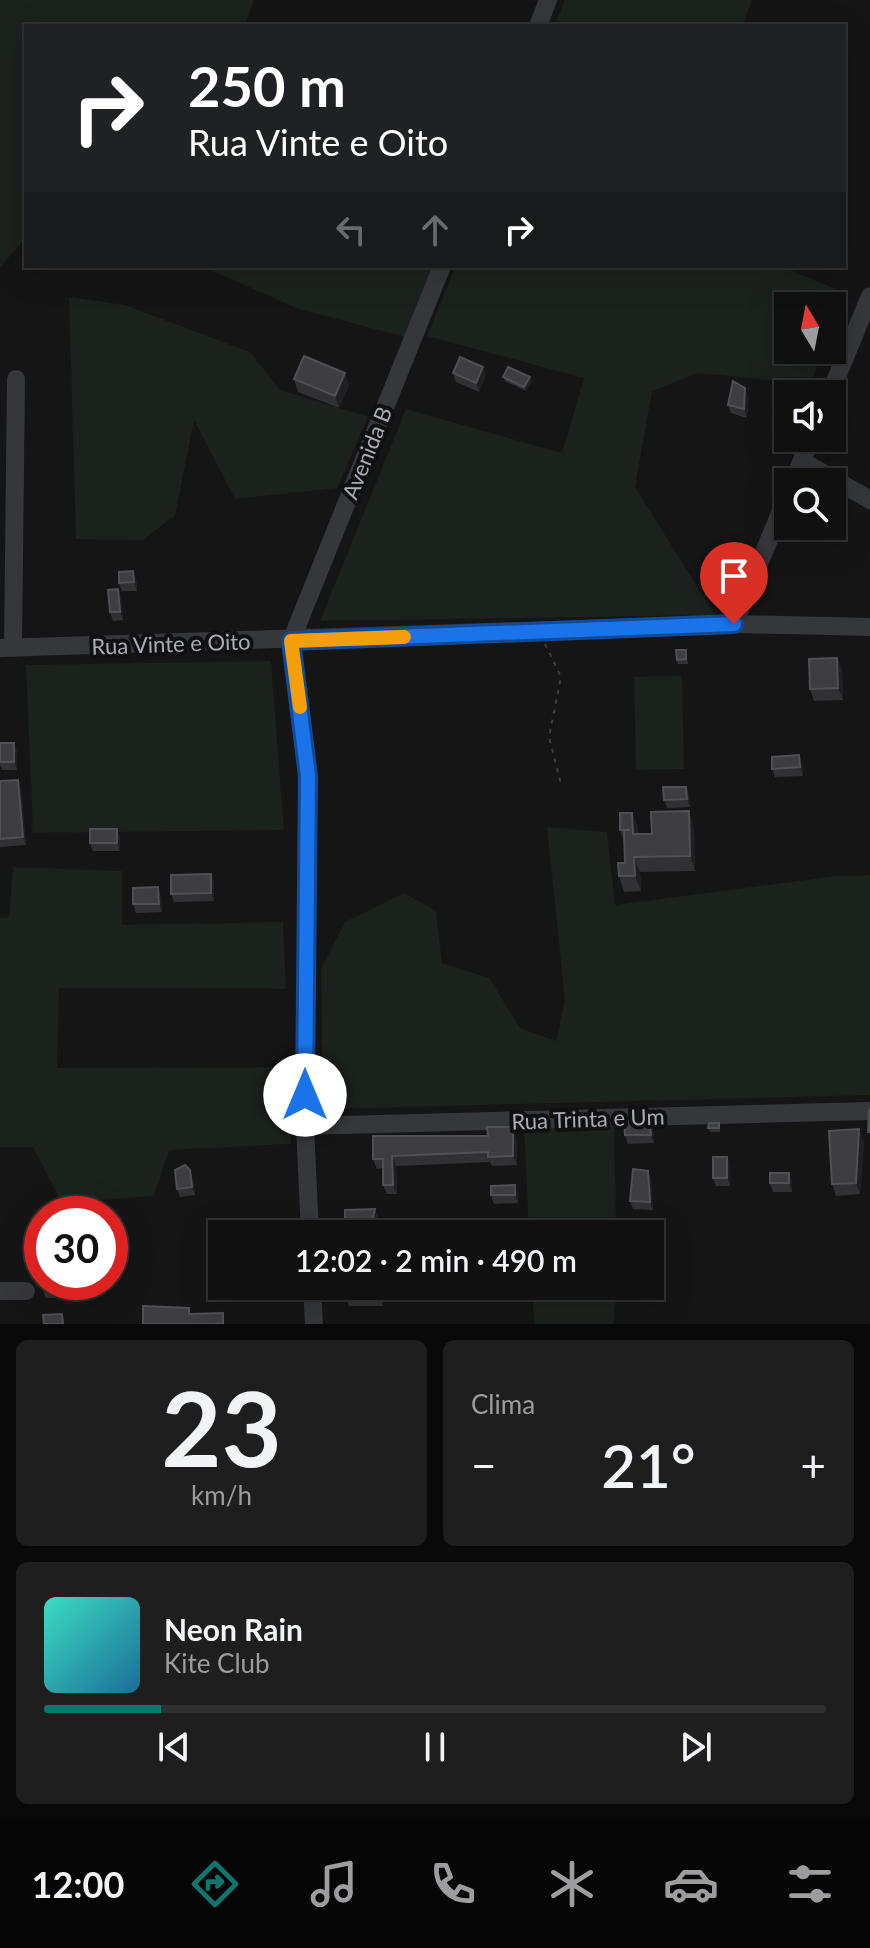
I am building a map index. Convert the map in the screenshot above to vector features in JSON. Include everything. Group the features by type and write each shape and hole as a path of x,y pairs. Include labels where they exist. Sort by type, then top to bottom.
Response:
{"street":[{"path":"539,24 548,0"},
{"name":"Avenida B","path":"291,641 441,268"},
{"path":"836,380 870,296"},
{"path":"6,648 16,379"},
{"path":"799,468 806,452"},
{"path":"802,461 870,500"},
{"path":"734,624 774,528"},
{"name":"Rua Vinte e Oito","path":"6,648 734,624 870,627"},
{"path":"291,641 308,776 305,1126 309,1220"},
{"name":"Rua Trinta e Um","path":"305,1126 870,1111"},
{"path":"0,1291 24,1291"},
{"path":"313,1300 314,1324"}],"path":[{"path":"546,631 545,645 561,677 549,737 561,784"}],"shaded area":[{"path":"0,0 254,0 246,24 24,24 24,240 0,267"},
{"path":"565,0 752,0 743,24 555,24"},
{"path":"201,268 432,268 405,337 299,309"},
{"path":"455,268 786,268 843,292 774,292 774,364 818,364 812,380 774,380 698,373 652,391 635,487 715,615 320,621 406,409 562,453 584,378 427,336"},
{"path":"69,297 125,305 250,352 280,390 368,417 337,488 235,499 194,420 175,515 143,540 76,539"},
{"path":"271,661 284,830 33,833 26,665"},
{"path":"682,676 684,769 636,770 634,677"},
{"path":"547,827 607,832 615,905 836,876 870,875 870,1095 323,1109 321,969 345,922 404,893 436,911 442,963 489,978 520,1028 556,1041 565,1001"},
{"path":"13,867 122,871 122,925 283,922 286,989 59,988 57,1068 289,1067 291,1144 169,1150 154,1196 58,1196 33,1147 0,1147 0,918 9,917"},
{"path":"614,1122 616,1220 528,1220 524,1126"},
{"path":"533,1300 616,1300 613,1324 534,1324"}],"building":[{"path":"304,356 345,373 335,396 294,379"},
{"path":"460,357 483,367 476,383 453,373"},
{"path":"508,367 530,377 524,387 503,377"},
{"path":"733,381 745,388 744,409 728,405"},
{"path":"133,571 134,582 119,583 119,572"},
{"path":"118,589 120,612 110,612 108,590"},
{"path":"676,650 686,650 686,659 677,660"},
{"path":"837,658 838,688 810,689 809,659"},
{"path":"0,743 14,743 14,762 0,762"},
{"path":"799,755 800,767 772,769 772,757"},
{"path":"18,780 23,837 0,839 0,781"},
{"path":"663,787 686,787 687,799 664,800"},
{"path":"689,811 690,856 634,857 635,876 619,876 618,863 625,863 624,830 620,830 620,813 632,813 633,834 652,834 651,812"},
{"path":"90,829 117,829 117,843 90,843"},
{"path":"211,874 211,893 171,894 171,875"},
{"path":"158,887 159,904 133,904 133,888"},
{"path":"624,1121 650,1121 651,1135 625,1135"},
{"path":"709,1123 719,1123 719,1128 708,1128"},
{"path":"487,1127 513,1127 513,1156 488,1157 488,1152 392,1156 393,1185 383,1185 383,1159 373,1159 373,1136 488,1136"},
{"path":"859,1129 856,1183 832,1184 829,1131"},
{"path":"713,1157 727,1157 727,1178 713,1178"},
{"path":"185,1165 190,1170 192,1187 177,1189 175,1170"},
{"path":"633,1169 648,1171 650,1202 630,1201"},
{"path":"770,1173 789,1173 789,1183 770,1183"},
{"path":"515,1185 515,1195 491,1195 491,1186"},
{"path":"375,1209 371,1220 345,1220 345,1210"},
{"path":"143,1306 189,1308 189,1314 223,1313 223,1324 143,1324"},
{"path":"62,1314 63,1324 44,1324 43,1315"}],"slow traffic":[{"path":"300,707 291,641 404,637"}],"route":[{"path":"305,1095 308,776 291,641 734,624"}]}
